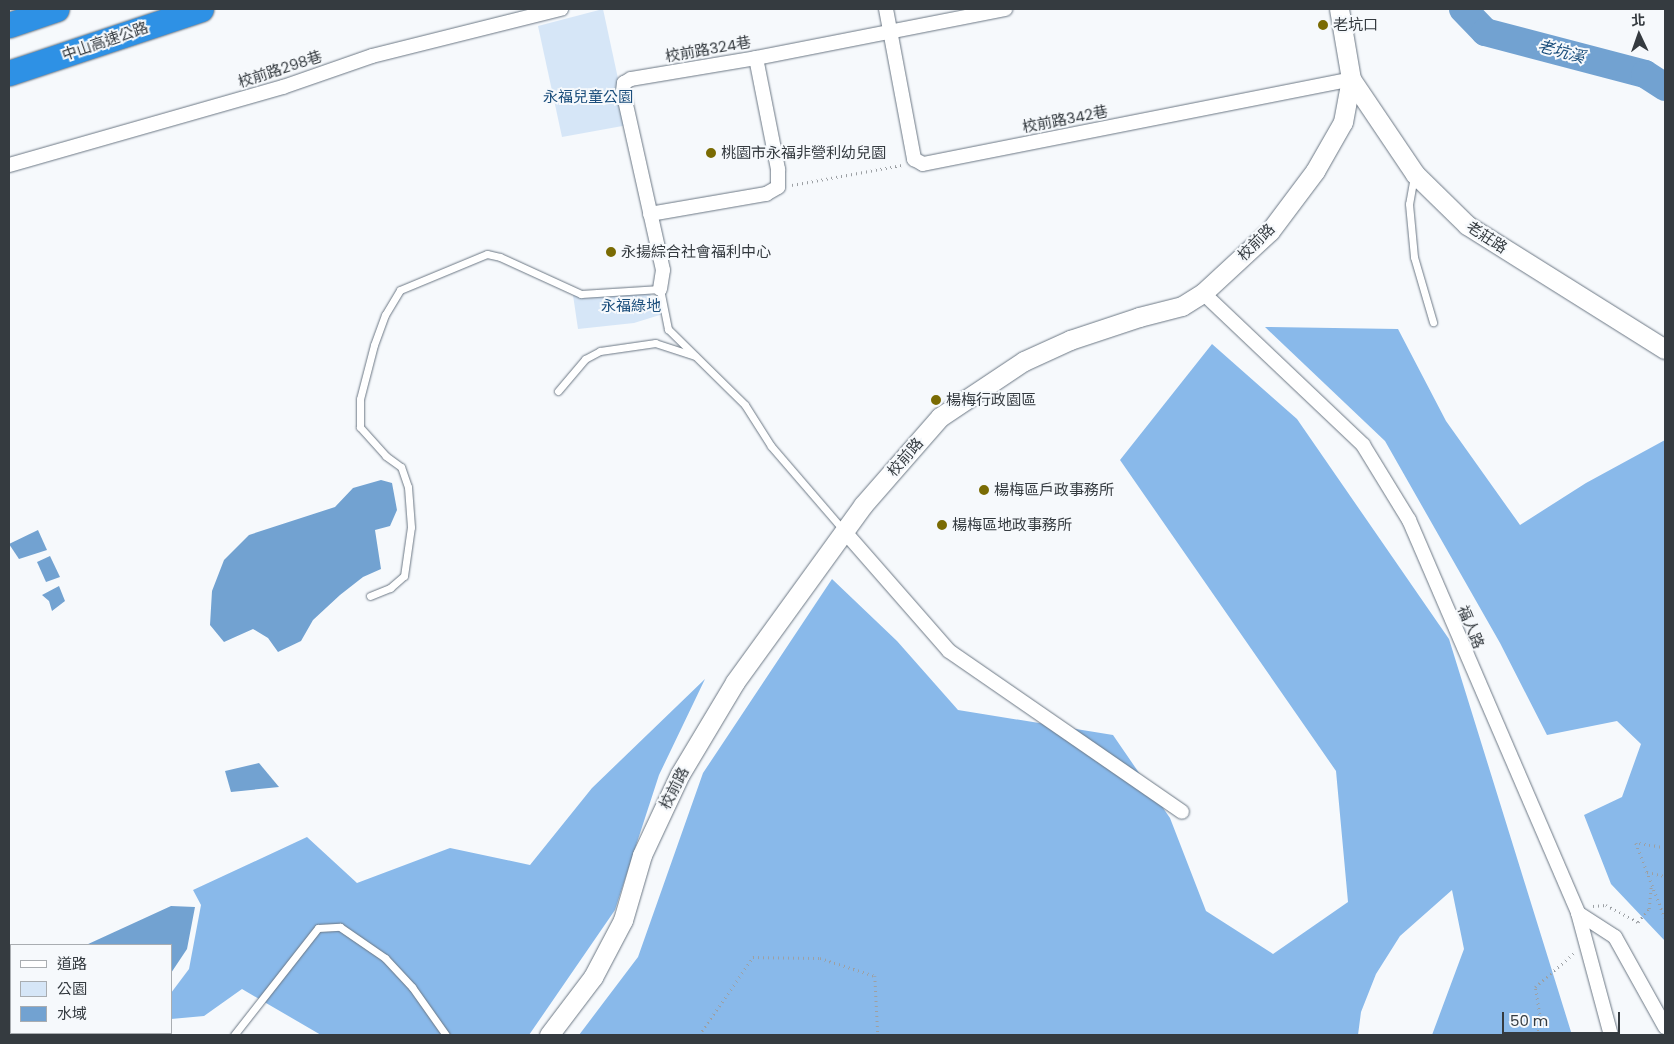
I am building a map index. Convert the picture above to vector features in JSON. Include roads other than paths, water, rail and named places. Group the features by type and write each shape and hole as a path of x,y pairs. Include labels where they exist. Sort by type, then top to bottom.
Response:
{"highway":[{"path":"9,25 56,9"},
{"name":"中山高速公路","path":"9,74 201,9"}],"street":[{"name":"校前路298巷","path":"9,165 283,87 417,43 561,9"},
{"path":"886,9 890,31"},
{"name":"校前路324巷","path":"660,289 663,270 623,91 624,83 631,79 756,58 1005,9"},
{"name":"校前路","path":"549,1035 593,977 623,920 642,855 680,774 735,682 844,531 940,417 976,390 1024,361 1070,340 1138,317 1182,306 1203,293 1270,231 1315,171 1343,122 1351,79 1348,48 1339,9"},
{"name":"校前路342巷","path":"890,31 917,163 1351,79"},
{"path":"650,214 766,194 778,187 778,169 756,58"},
{"name":"老莊路","path":"1351,79 1414,174 1467,225 1665,349"},
{"name":"福人路","path":"1203,293 1363,445 1404,512 1578,910 1611,1035"},
{"path":"844,531 949,651 1182,812"},
{"path":"1578,910 1614,937 1665,1028"}],"lane":[{"path":"1414,174 1409,204 1414,257 1433,322"},
{"path":"370,596 390,588 404,576 411,527 408,487 401,467 386,456 360,427 360,399 372,354 395,295 487,254 500,257 581,294 660,289 668,329 700,358 745,405 771,446 844,531"},
{"path":"558,391 581,363 600,352 655,343 700,358"},
{"path":"234,1035 318,928 340,927 385,958 412,987 446,1035"}],"water":[{"path":"381,480 392,483 397,510 390,526 375,530 381,569 363,577 340,595 313,620 301,641 278,652 268,638 253,629 224,642 210,625 212,591 224,560 249,535 335,507 353,488"},
{"path":"38,530 47,550 19,559 9,544"},
{"path":"50,556 60,577 46,582 37,562"},
{"path":"59,586 65,601 52,611 49,601 42,595"},
{"path":"259,763 279,787 231,792 225,771"},
{"path":"171,906 195,907 187,949 172,972 172,944 88,944"},
{"path":"10,1022 10,1034 69,1034 9,1035"}],"waterway":[{"name":"老坑溪","path":"1463,9 1485,32 1645,74 1665,87"}],"place":[{"name":"老坑口","path":"1323,25"},
{"name":"桃園市永福非營利幼兒園","path":"711,153"},
{"name":"永揚綜合社會福利中心","path":"611,252"},
{"name":"楊梅行政園區","path":"936,400"},
{"name":"楊梅區戶政事務所","path":"984,490"},
{"name":"楊梅區地政事務所","path":"942,525"}],"park label":[{"name":"永福兒童公園","path":"588,97"},
{"name":"永福綠地","path":"631,306"}]}
